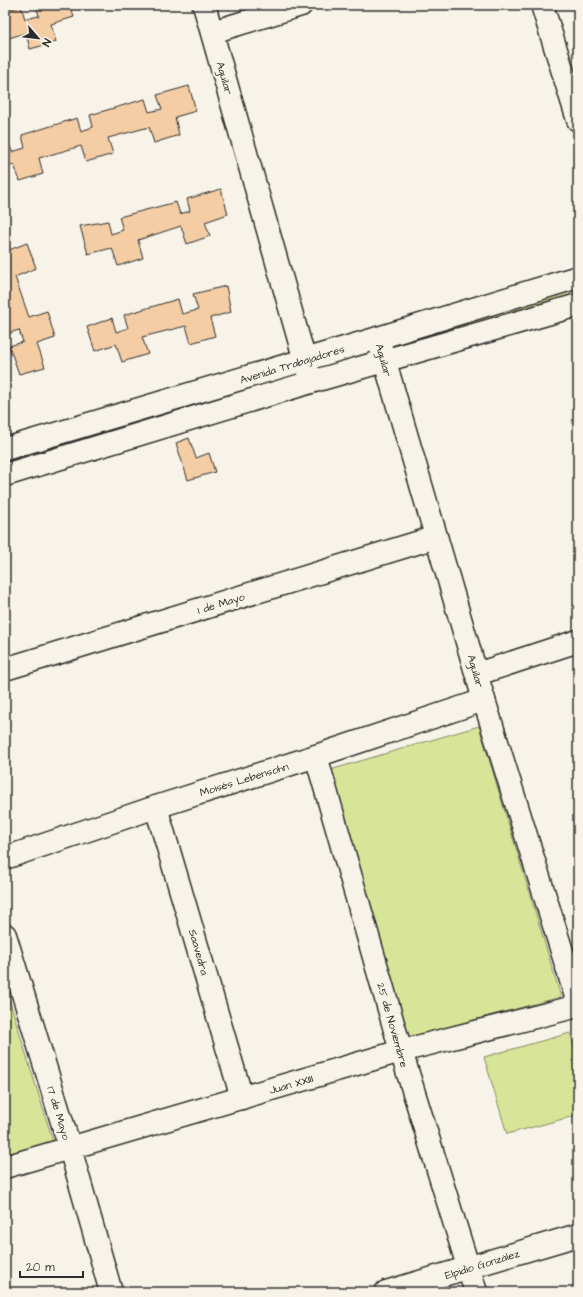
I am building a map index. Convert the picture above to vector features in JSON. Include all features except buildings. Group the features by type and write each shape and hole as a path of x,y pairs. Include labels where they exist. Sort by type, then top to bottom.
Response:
{"street":[{"name":"Aguilar","path":"204,5 311,382"},
{"path":"212,32 301,5"},
{"path":"542,5 578,120"},
{"name":"Avenida Trabajadores","path":"5,449 578,277"},
{"path":"5,476 311,382 578,305"},
{"name":"Aguilar","path":"378,338 484,700 578,1003"},
{"name":"1 de Mayo","path":"5,669 436,537"},
{"path":"477,674 578,641"},
{"name":"Moisés Lebensohn","path":"5,858 156,806 316,756 484,700"},
{"name":"25 de Noviembre","path":"316,756 401,1052 476,1292"},
{"name":"Saavedra","path":"156,806 242,1098"},
{"name":"17 de Mayo","path":"5,935 70,1148 111,1292"},
{"name":"Juan XXIII","path":"5,1167 401,1052 578,1006"},
{"name":"Elpidio González","path":"386,1292 578,1235"}],"green space":[{"path":"570,291 572,296 414,344 412,339"},
{"path":"268,382 269,386 5,464 5,459"},
{"path":"479,726 561,997 409,1037 330,770"},
{"path":"5,986 53,1141 5,1155"},
{"path":"570,1033 578,1060 578,1115 507,1134 484,1057"}]}
